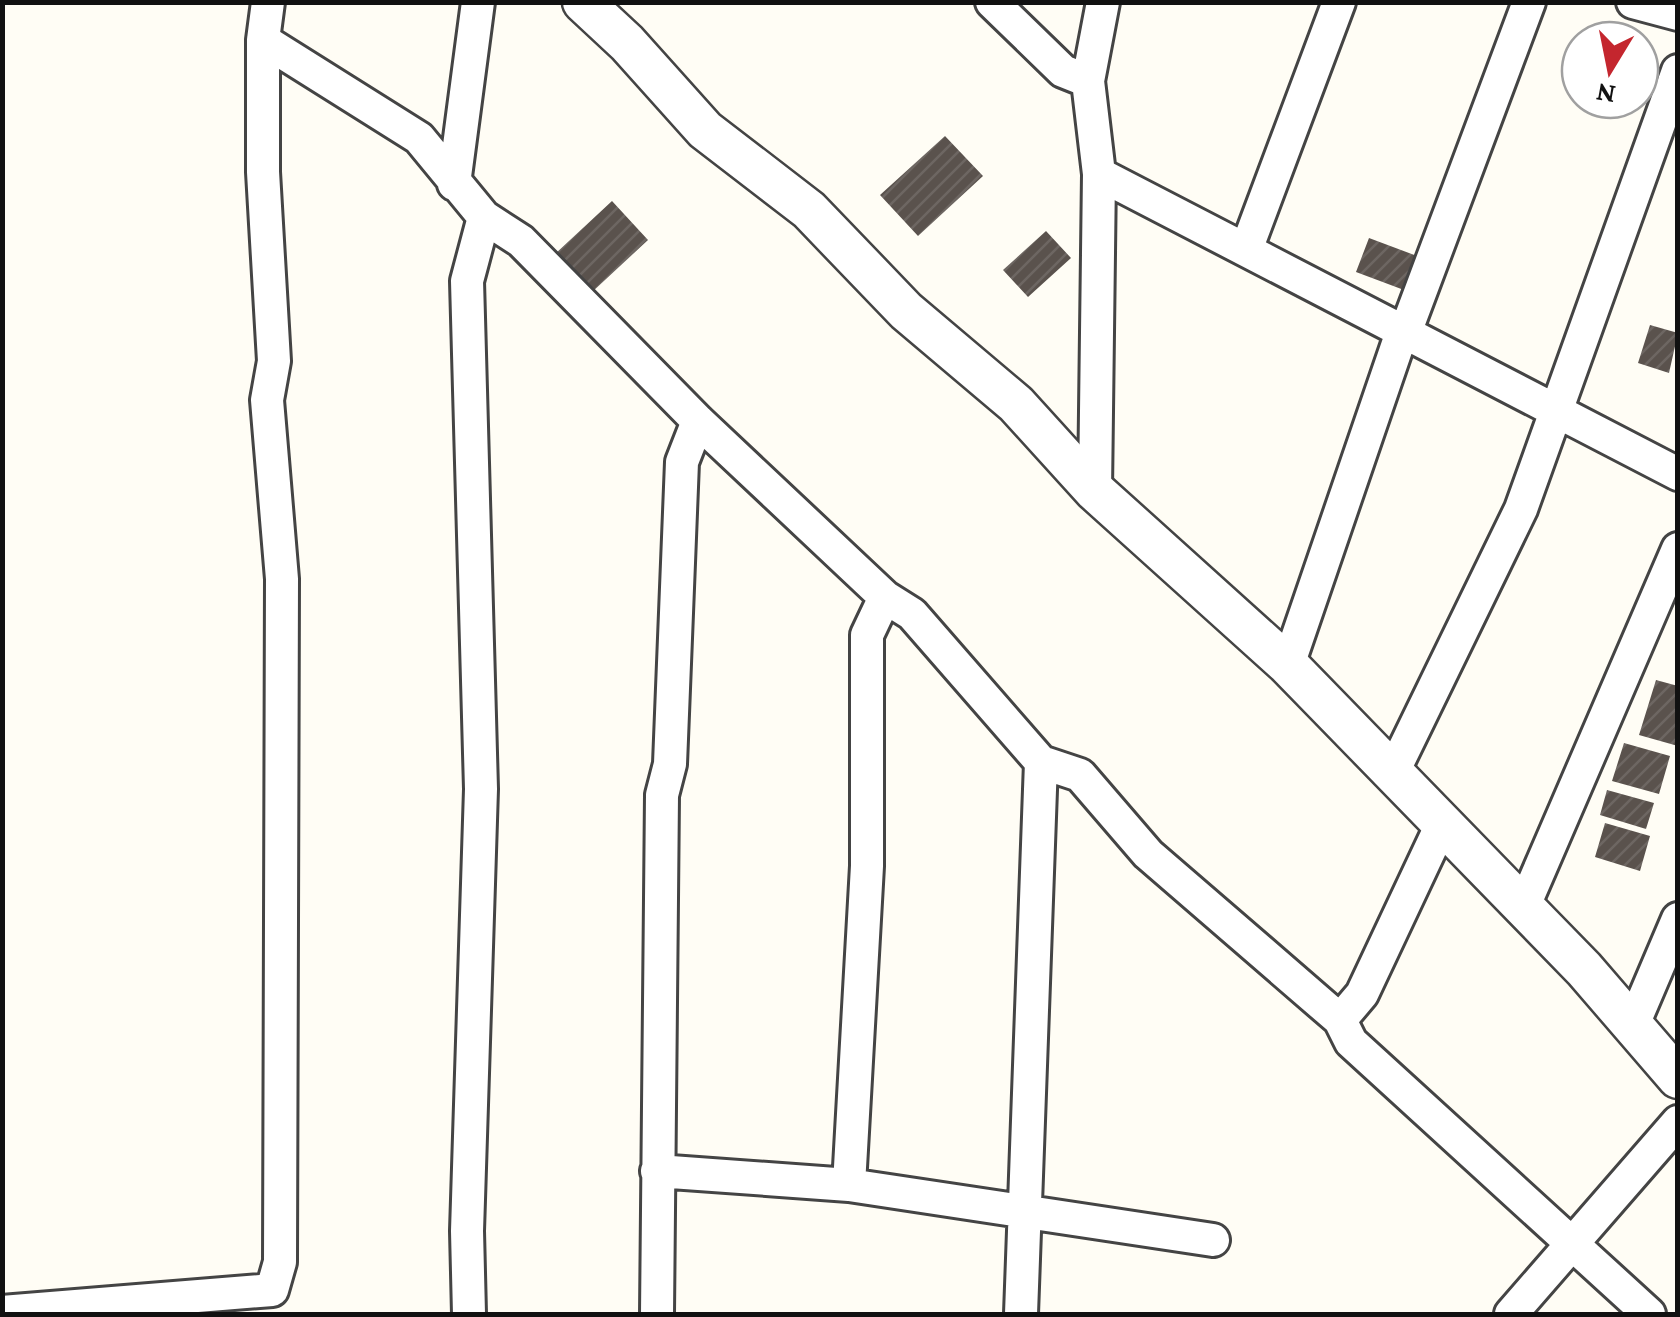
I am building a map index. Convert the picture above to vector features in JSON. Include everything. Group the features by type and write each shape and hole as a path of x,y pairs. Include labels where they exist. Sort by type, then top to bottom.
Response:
{"street":[{"path":"2,1312 272,1290 280,1262 282,579 267,400 274,361 263,172 263,40 268,2"},
{"path":"454,184 478,2"},
{"path":"583,2 627,43 706,130 809,210 906,311 1016,404 1095,492 1288,666 1584,969 1678,1078"},
{"path":"992,2 1064,70 1088,80"},
{"path":"1095,492 1100,174 1088,80 1103,2"},
{"path":"1246,250 1339,2"},
{"path":"1406,333 1529,2"},
{"path":"1633,2 1678,14"},
{"path":"263,40 419,138 484,217 521,241 698,421 885,597 912,614 1041,762 1080,775 1148,854 1340,1020 1351,1042 1649,1314"},
{"path":"1393,772 1521,509 1678,71"},
{"path":"1100,174 1678,474"},
{"path":"469,1314 467,1231 480,789 467,281 484,217"},
{"path":"1288,666 1402,332 1406,333"},
{"path":"656,1314 662,795 670,764 682,462 698,421"},
{"path":"1524,908 1678,549"},
{"path":"850,1185 867,866 867,635 885,597"},
{"path":"1021,1314 1041,762"},
{"path":"1340,1020 1362,994 1442,824"},
{"path":"1632,1027 1678,919"},
{"path":"1511,1314 1678,1122"},
{"path":"657,1171 850,1185 1213,1240"}],"building":[{"path":"945,136 983,176 918,236 880,195"},
{"path":"612,201 648,240 591,293 555,254"},
{"path":"1046,231 1071,258 1028,297 1003,270"},
{"path":"1369,238 1417,256 1404,290 1356,272"},
{"path":"1650,325 1678,333 1669,373 1638,363"},
{"path":"1656,680 1678,686 1678,746 1639,735"},
{"path":"1624,743 1670,756 1659,794 1612,781"},
{"path":"1607,790 1654,803 1646,829 1600,815"},
{"path":"1605,823 1650,836 1640,871 1595,857"}]}
